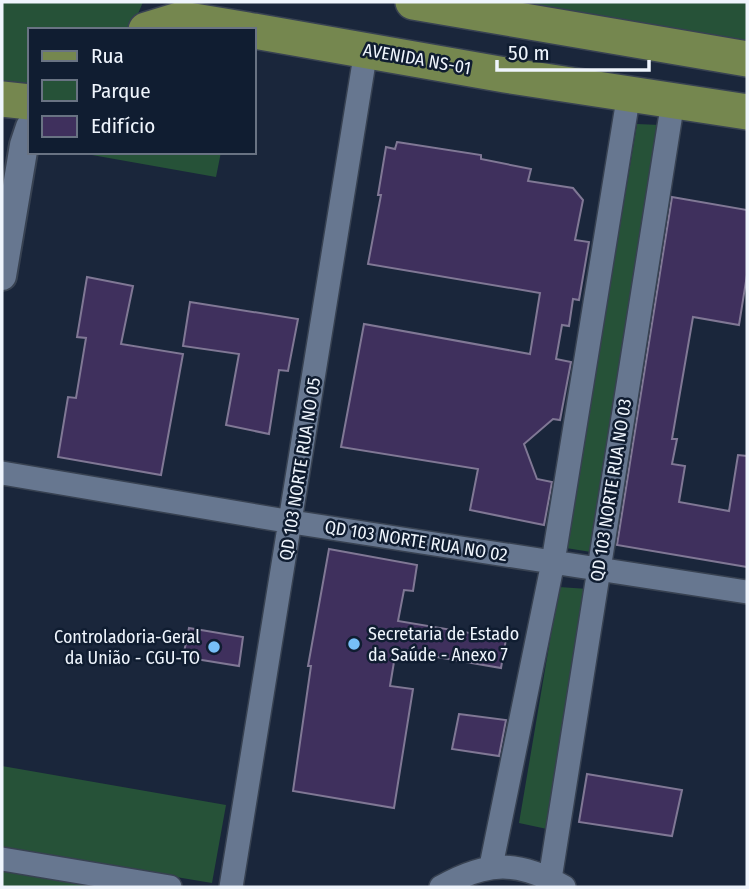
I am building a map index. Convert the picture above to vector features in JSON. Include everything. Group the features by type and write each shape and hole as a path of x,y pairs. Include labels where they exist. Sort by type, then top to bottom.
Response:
{"main road":[{"path":"146,28 155,2"},
{"path":"413,2 747,59"},
{"path":"152,28 182,19 236,28"},
{"name":"AVENIDA NS-01","path":"256,31 747,112"},
{"path":"2,99 28,102"}],"street":[{"name":"QD 103 NORTE RUA NO 05","path":"231,887 292,522 366,50"},
{"path":"491,866 553,562 629,93"},
{"name":"QD 103 NORTE RUA NO 03","path":"557,883 598,570 673,101"},
{"path":"2,276 28,133"},
{"name":"QD 103 NORTE RUA NO 02","path":"2,472 292,522 747,592"},
{"path":"2,859 170,887"},
{"path":"441,887 469,872 491,866 526,869 557,883"}],"green space":[{"path":"2,2 143,2 132,28 28,28 28,89 2,85"},
{"path":"454,2 747,2 747,51"},
{"path":"637,124 660,125 591,552 566,548"},
{"path":"86,154 221,154 216,177"},
{"path":"559,587 588,589 547,829 519,823"},
{"path":"2,766 226,805 212,883 2,848"},
{"path":"2,871 104,887 2,887"}],"building":[{"path":"397,142 481,155 481,159 531,169 528,181 573,188 583,200 575,240 589,242 579,300 573,299 569,326 562,325 556,359 571,362 560,420 553,419 524,444 537,479 552,482 544,525 470,510 478,469 341,447 364,324 530,354 540,293 368,264 381,195 378,195 386,147 395,149"},
{"path":"672,197 747,210 747,275 739,325 693,317 672,439 677,439 672,464 685,466 679,502 729,511 738,455 747,456 747,567 617,545"},
{"path":"87,277 133,286 121,344 183,354 161,475 58,457 68,397 76,398 86,338 77,337"},
{"path":"190,302 298,319 288,371 279,370 269,434 226,425 239,354 183,346"},
{"path":"329,549 417,565 413,591 404,590 398,621 506,639 501,668 396,650 390,686 413,689 394,808 293,791 311,666 308,666"},
{"name":"Controladoria-Geral da União - CGU-TO","path":"189,628 243,637 239,666 183,657"},
{"path":"459,714 506,720 499,756 452,749"},
{"path":"587,774 682,790 672,836 579,822"}],"place":[{"name":"Secretaria de Estado da Saúde - Anexo 7","path":"354,644"},
{"name":"Controladoria-Geral da União - CGU-TO","path":"214,647"}]}
